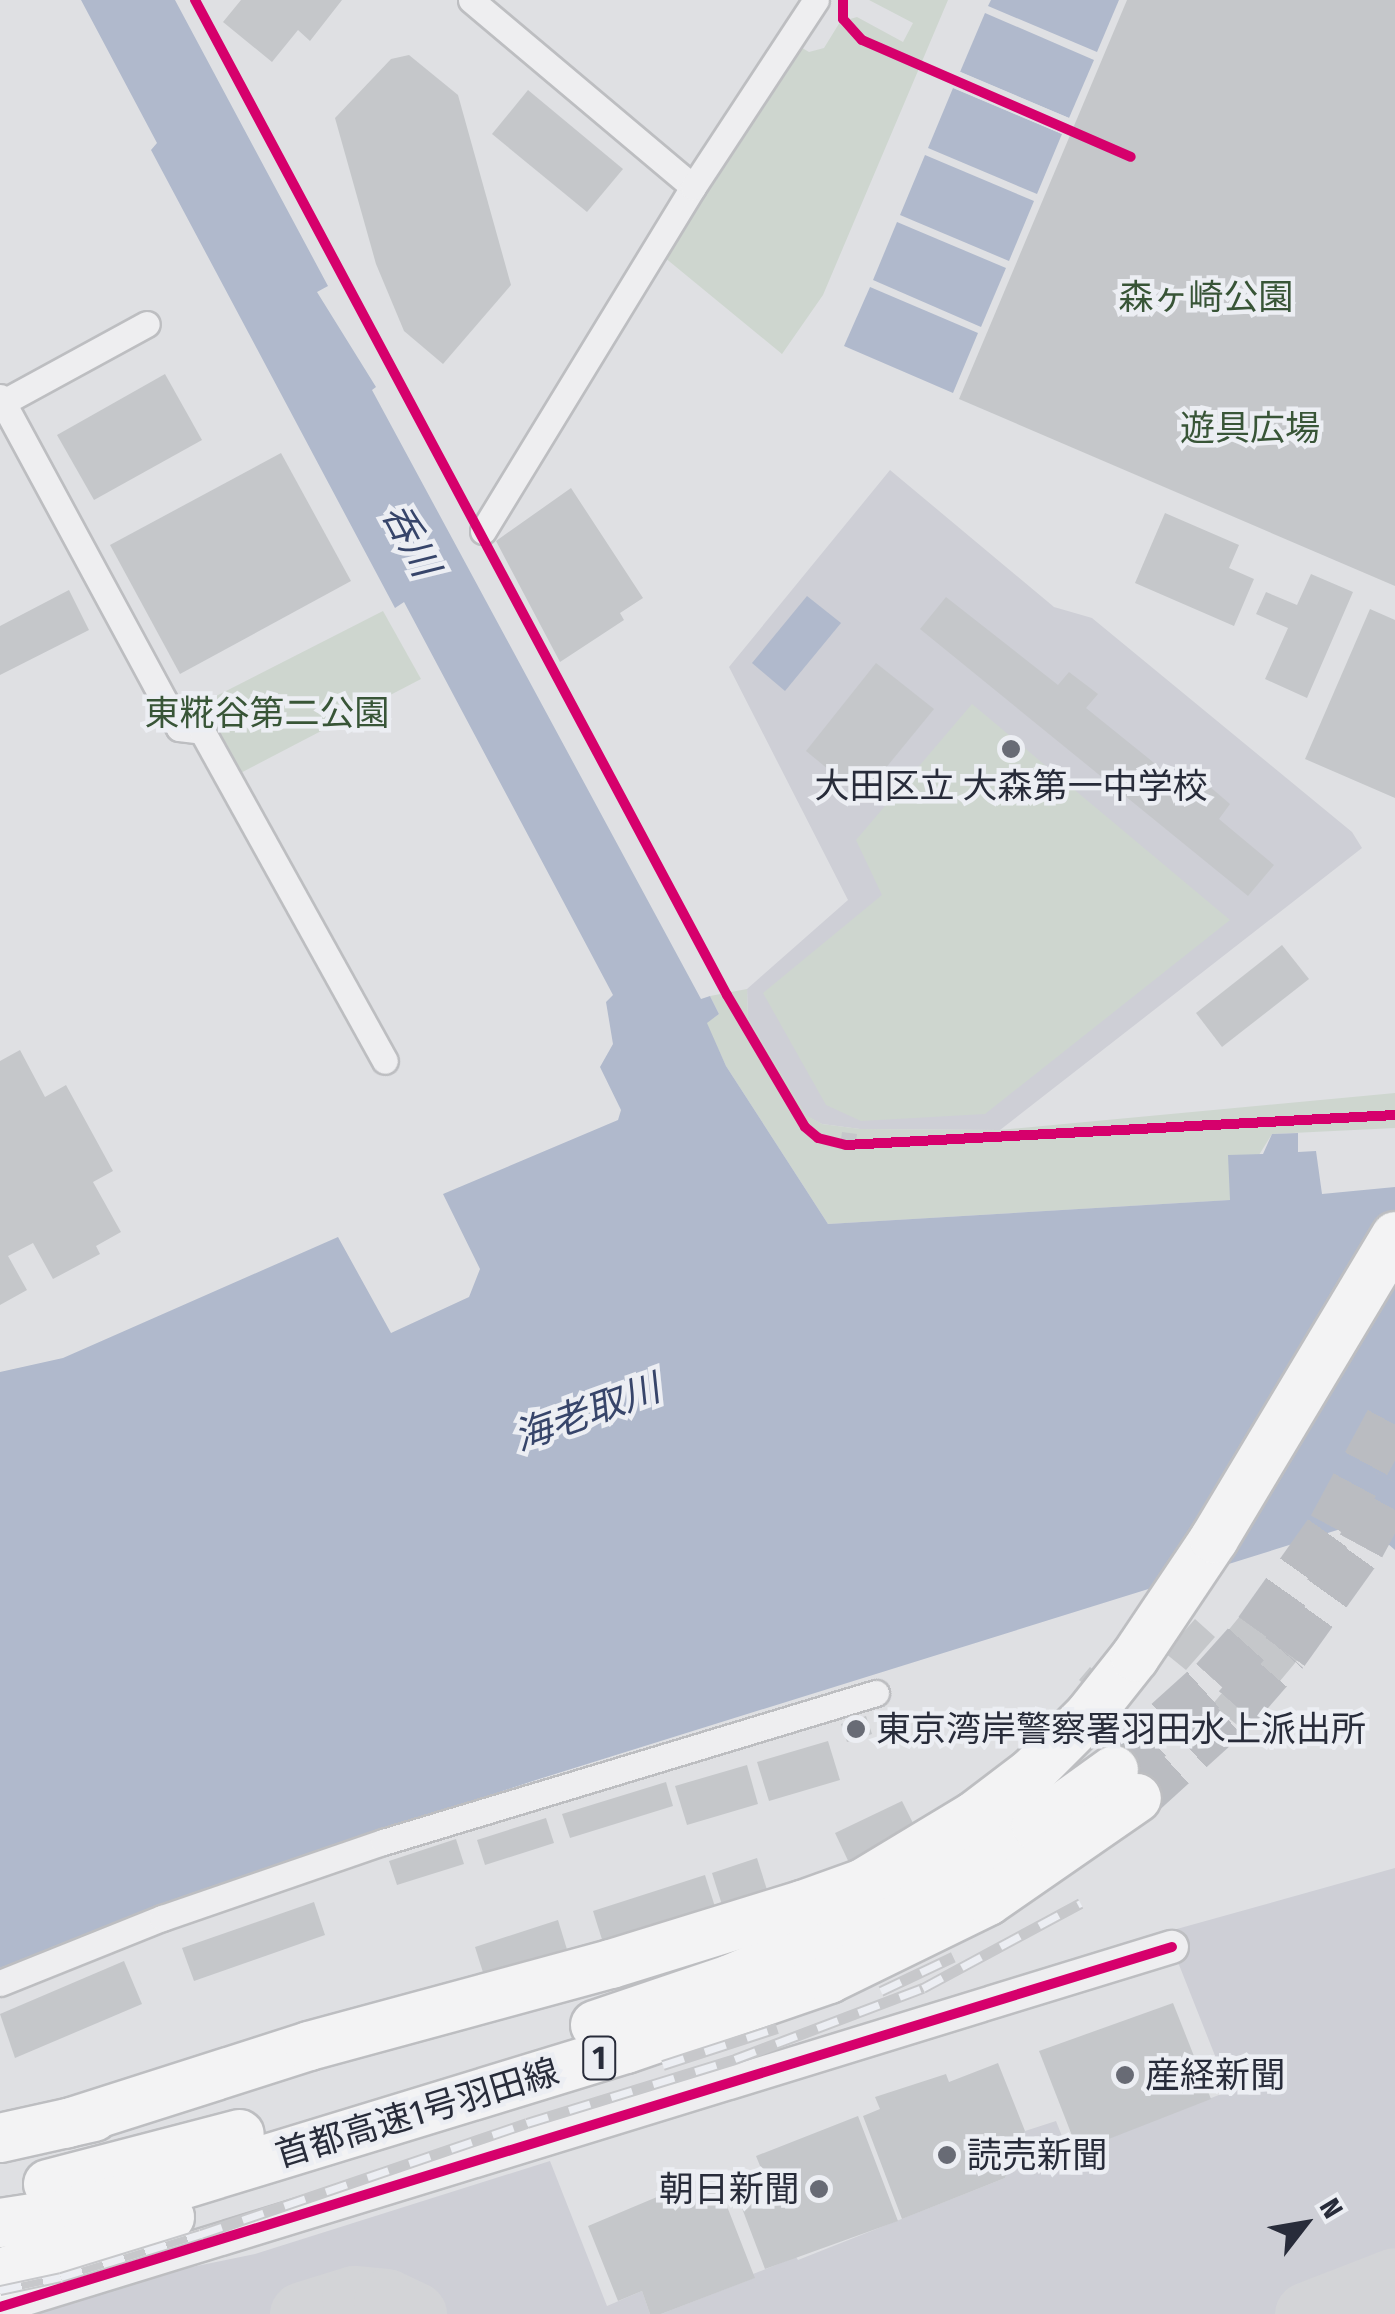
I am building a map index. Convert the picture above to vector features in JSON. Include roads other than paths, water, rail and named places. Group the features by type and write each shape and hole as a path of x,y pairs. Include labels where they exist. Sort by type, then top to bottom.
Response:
{"highway":[{"path":"64,2124 309,2046 802,1906 863,1882 974,1816 1032,1772 1089,1715 1145,1642 1214,1539 1395,1236"},
{"name":"首都高速1号羽田線","path":"1126,1784 988,1901 844,1972 747,2010 178,2186 10,2206 75,2178 279,2124 521,2050 730,1978 892,1910 1126,1784"},
{"path":"0,2138 332,2067 614,2000 817,1943"},
{"path":"0,2273 216,2201 475,2096"}],"street":[{"path":"471,0 693,187"},
{"path":"483,531 693,187 816,0"},
{"path":"147,324 1,401 179,728 202,731 385,1060"},
{"path":"0,1983 162,1918 369,1846 876,1694"},
{"path":"0,2307 1172,1947"}],"water":[{"path":"81,0 175,0 328,286 317,292 376,387 372,390 701,999 710,996 719,1014 707,1023 726,1066 828,1224 1230,1200 1228,1155 1263,1154 1272,1134 1298,1133 1298,1152 1316,1151 1322,1194 1395,1187 1395,1550 1363,1522 536,1780 192,1893 0,1968 0,1372 63,1358 338,1237 391,1333 469,1297 480,1269 443,1194 618,1120 621,1110 600,1067 613,1044 606,1002 613,995 404,602 395,608 151,150 157,143"},
{"path":"991,0 1119,0 1097,52 988,6"},
{"path":"985,13 1094,60 1069,118 960,72"},
{"path":"953,88 1062,134 1037,194 928,148"},
{"path":"925,155 1034,201 1009,261 900,215"},
{"path":"897,222 1006,268 981,327 873,280"},
{"path":"870,287 978,333 953,393 844,346"},
{"path":"807,596 841,623 785,691 752,663"}],"tunnel":[{"path":"1114,1770 1214,1680 1258,1631 1332,1527 1395,1410"},
{"path":"1137,1798 1237,1707 1285,1652 1361,1546 1395,1483"}],"railway":[{"path":"0,2290 61,2277 201,2234 527,2123 735,2059 923,1988 1081,1903"},
{"path":"881,1991 953,1957"},
{"path":"663,2065 777,2028"}],"place":[{"name":"大田区立 大森第一中学校","path":"1011,749"},
{"name":"東京湾岸警察署羽田水上派出所","path":"856,1729"},
{"name":"産経新聞","path":"1125,2075"},
{"name":"読売新聞","path":"947,2155"},
{"name":"朝日新聞","path":"819,2189"}],"park label":[{"name":"森ヶ崎公園","path":"1206,297"},
{"name":"遊具広場","path":"1250,428"},
{"name":"東糀谷第二公園","path":"267,713"}],"water label":[{"name":"呑川","path":"410,540"},
{"name":"海老取川","path":"587,1413"}]}
